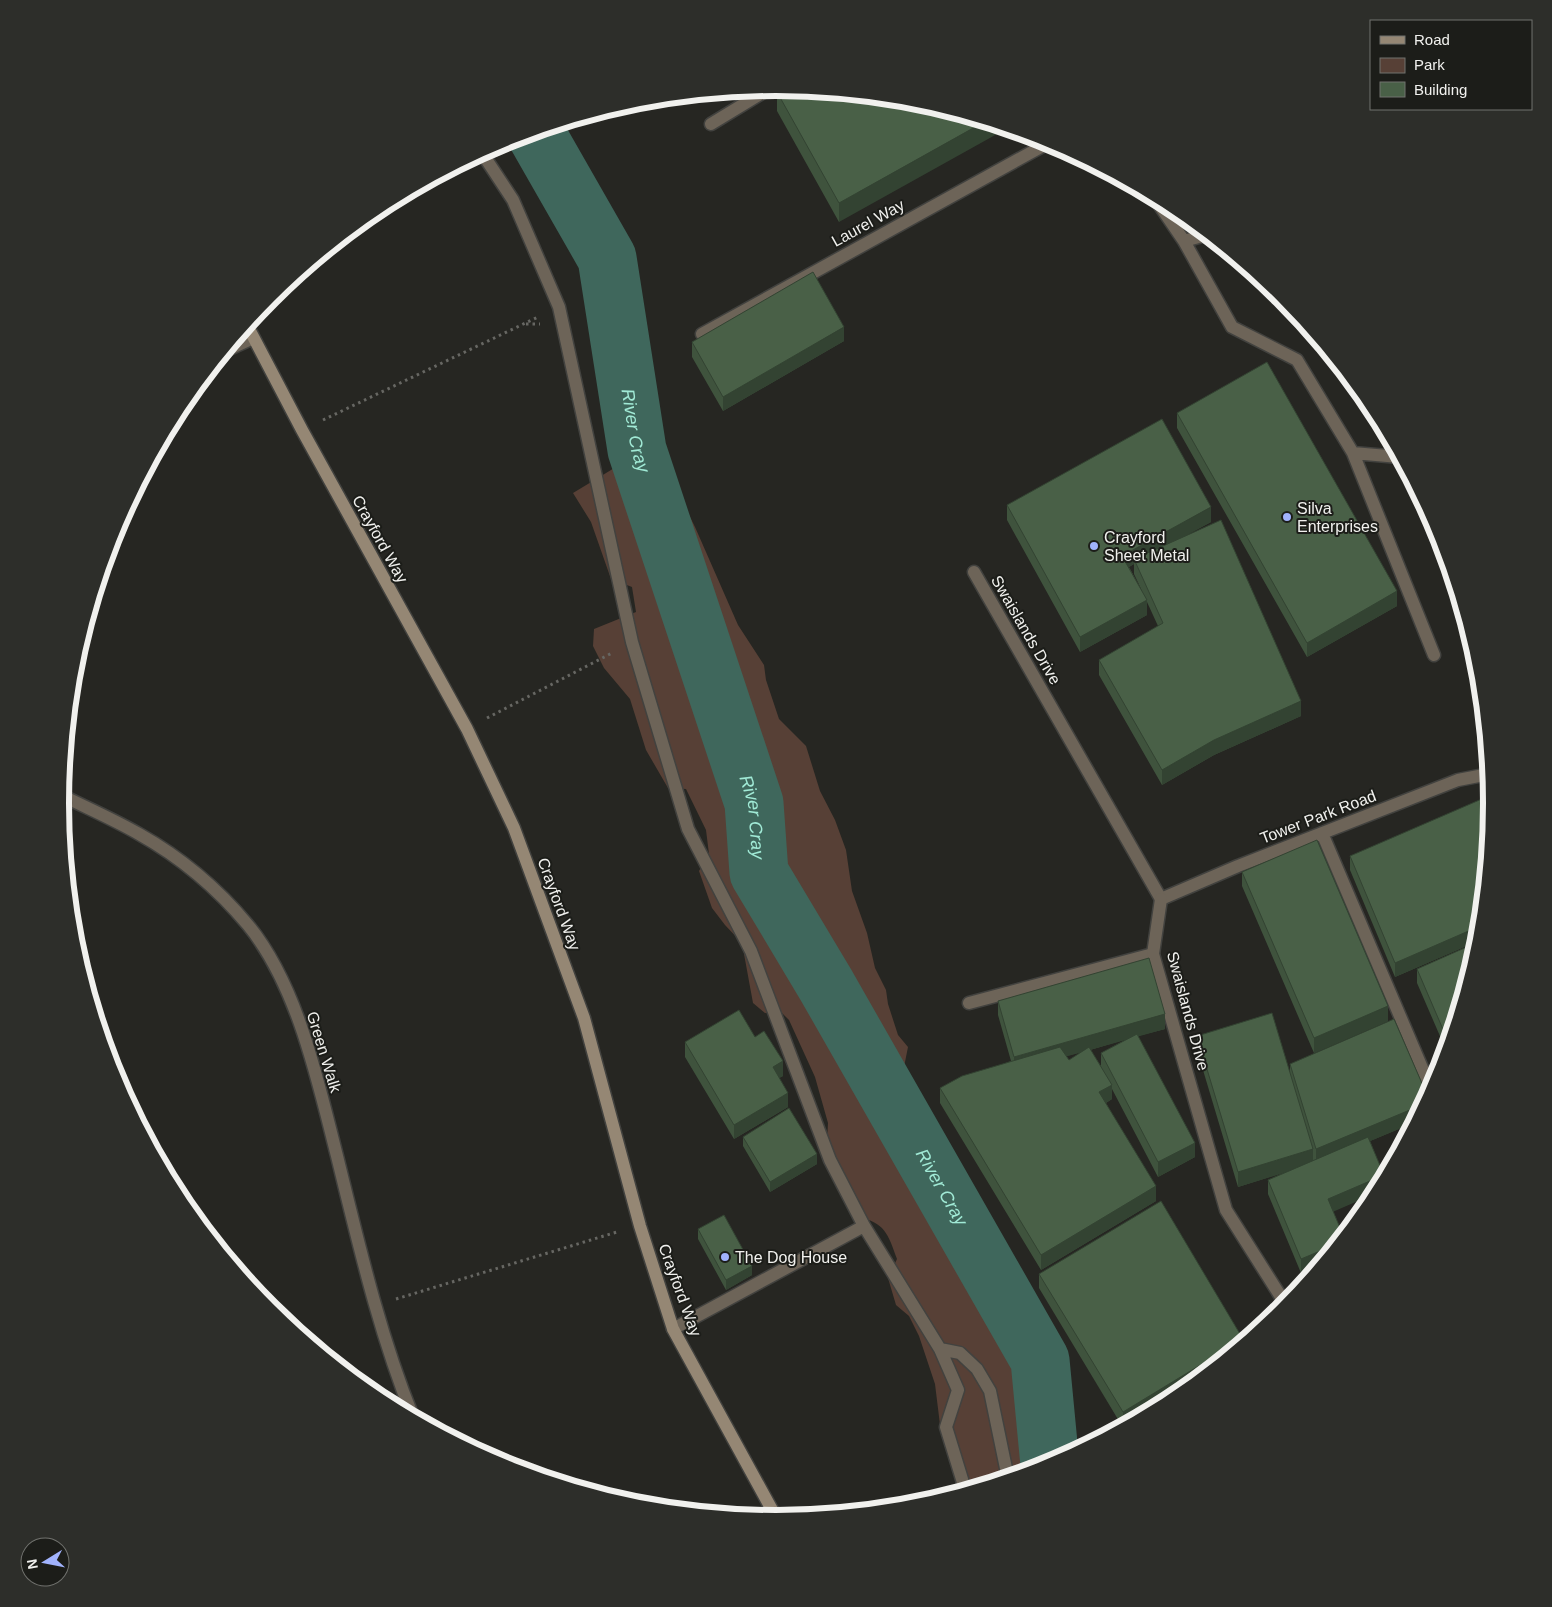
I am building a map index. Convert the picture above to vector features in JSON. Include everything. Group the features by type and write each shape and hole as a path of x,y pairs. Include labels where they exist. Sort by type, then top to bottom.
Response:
{"main road":[{"name":"Crayford Way","path":"249,331 467,730 514,828 584,1018 640,1226 673,1329 773,1511"}],"street":[{"path":"711,124 755,97"},
{"name":"Laurel Way","path":"702,334 1040,147"},
{"path":"486,159 513,200 559,307 632,642 688,828 751,951 830,1160 864,1226 940,1349 958,1390 946,1427 964,1485"},
{"path":"1164,212 1184,240 1232,328 1297,360 1353,453 1434,655"},
{"path":"1184,240 1199,237"},
{"path":"237,346 253,338"},
{"path":"1353,453 1392,457"},
{"name":"Swaislands Drive","path":"974,572 1161,899 1153,954 1226,1210 1282,1297"},
{"name":"Tower Park Road","path":"1161,899 1238,866 1458,780 1482,775"},
{"name":"Green Walk","path":"69,799 139,834 178,859 206,882 235,911 266,951 288,994 308,1051 327,1118 374,1305 410,1408"},
{"path":"1322,833 1427,1079"},
{"path":"969,1003 1153,954"},
{"path":"673,1329 864,1226"},
{"path":"940,1349 960,1354 977,1369 990,1391 1007,1472"}],"path":[{"path":"302,430 389,390 523,324"},
{"path":"467,730 632,642"},
{"path":"374,1305 640,1226"}],"green space":[{"path":"654,444 695,527 738,625 764,665 766,680 779,719 806,746 820,791 835,820 846,850 852,891 867,933 875,968 886,990 888,1004 898,1035 908,1047 903,1072 913,1098 946,1147 979,1215 984,1240 1062,1375 1073,1424 1072,1446 1047,1457 958,1487 941,1433 935,1384 919,1336 909,1316 896,1305 888,1278 897,1259 888,1236 874,1222 857,1217 826,1161 828,1123 815,1077 789,1020 781,1012 765,1013 753,1003 742,943 712,908 699,871 709,854 706,830 686,789 668,788 646,750 630,699 604,668 593,646 594,629 636,612 632,587 611,579 591,522 573,493"}],"building":[{"path":"779,96 868,102 914,110 977,126 839,203"},
{"path":"813,272 844,327 723,397 692,342"},
{"name":"Silva Enterprises","path":"1267,362 1397,591 1307,643 1177,413"},
{"name":"Crayford Sheet Metal","path":"1162,419 1211,507 1122,556 1147,600 1080,637 1007,505"},
{"path":"1221,520 1301,701 1214,740 1162,770 1099,660 1163,623 1134,559"},
{"path":"1483,799 1482,850 1472,930 1395,963 1350,856"},
{"path":"1317,840 1388,1006 1314,1038 1242,872"},
{"path":"1469,946 1445,1034 1417,969"},
{"path":"1149,958 1165,1014 1014,1057 998,1001"},
{"path":"739,1010 755,1037 764,1031 783,1061 773,1067 788,1093 734,1125 685,1042"},
{"path":"1272,1013 1313,1149 1238,1172 1197,1036"},
{"path":"1394,1019 1423,1086 1413,1108 1316,1149 1290,1064"},
{"path":"1137,1034 1195,1143 1158,1162 1101,1053"},
{"path":"1060,1047 1069,1060 1089,1047 1112,1085 1099,1092 1156,1186 1041,1255 940,1088 962,1076"},
{"path":"789,1108 817,1154 770,1182 743,1137"},
{"path":"1368,1137 1381,1168 1374,1179 1328,1199 1341,1229 1325,1249 1301,1259 1268,1180"},
{"path":"1161,1201 1241,1336 1223,1351 1123,1412 1039,1274"},
{"name":"The Dog House","path":"724,1215 752,1266 726,1280 698,1229"}],"waterway":[{"name":"River Cray","path":"538,138 607,258 637,450 754,803 759,873 826,985 1040,1360 1049,1456"}],"place":[{"name":"Silva Enterprises","path":"1287,517"},
{"name":"Crayford Sheet Metal","path":"1094,546"},
{"name":"The Dog House","path":"725,1257"}]}
